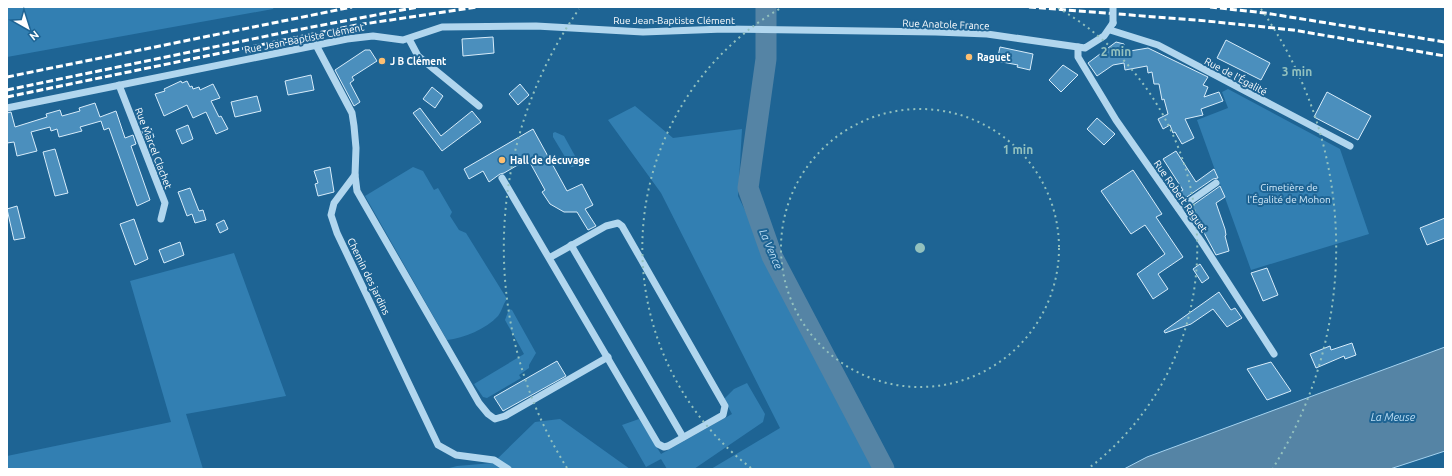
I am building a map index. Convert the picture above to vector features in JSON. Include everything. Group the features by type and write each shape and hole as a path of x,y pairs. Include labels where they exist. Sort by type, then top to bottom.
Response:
{"street":[{"path":"1112,27 1113,7"},
{"name":"Rue Jean-Baptiste Clément","path":"7,108 362,36 373,36 394,40 409,39 442,27 536,26 643,32 750,30"},
{"name":"Rue Anatole France","path":"750,30 987,34 1085,48 1096,42 1112,27"},
{"name":"Rue de l'Égalité","path":"1112,27 1158,45 1350,146"},
{"path":"409,39 418,56 479,106"},
{"path":"316,45 352,113 356,148 355,175 359,194 475,396 488,414 496,419 505,416 608,357"},
{"name":"Rue Robert Raguet","path":"1078,47 1078,57 1116,120 1179,209 1274,354"},
{"name":"Rue Marcel Clachet","path":"119,85 165,203 161,219"},
{"name":"Chemin des jardins","path":"355,175 334,203 331,215 337,233 438,445 456,455 494,460 508,469"},
{"path":"502,178 658,444 664,447 668,446 723,415 725,406 622,226 618,223 606,226 549,258"},
{"path":"1179,209 1216,183"},
{"path":"571,246 683,437"}],"green space":[{"path":"7,7 274,7 273,9 7,57"},
{"name":"Cimetière de l'Égalité de Mohon","path":"1228,89 1340,149 1369,234 1251,270 1197,120 1228,108 1222,92"},
{"path":"635,106 673,138 742,129 738,196 865,454 874,469 711,469 780,428 661,193 608,120"},
{"path":"555,132 564,136 580,165 571,167 553,137 553,133"},
{"path":"413,167 423,171 434,190 438,188 452,212 450,216 459,230 466,233 507,299 498,316 493,321 481,329 460,337 447,340 365,196"},
{"path":"234,253 286,396 186,414 203,469 7,469 7,456 171,422 130,281"},
{"path":"509,309 512,310 536,353 529,365 529,368 519,375 521,378 487,398 483,397 474,384 524,354 505,320"},
{"path":"747,383 765,414 763,422 694,469 667,469 661,459 646,467 622,425 639,419 661,454 732,414 724,399 734,389"},
{"path":"560,419 630,469 445,469 457,466 493,463 535,422"}],"water":[{"name":"La Meuse","path":"1445,347 1445,451 1390,469 1124,469 1147,457"}],"building":[{"path":"493,37 494,53 463,56 462,39"},
{"path":"1226,40 1270,63 1261,80 1217,58"},
{"path":"1116,42 1124,44 1124,52 1148,48 1208,77 1203,85 1208,87 1204,97 1219,92 1223,101 1201,109 1203,115 1185,119 1194,138 1182,144 1175,132 1173,133 1170,125 1163,129 1158,119 1168,114 1164,99 1162,100 1159,84 1154,84 1152,72 1148,73 1147,66 1125,70 1124,63 1113,65 1097,76 1088,63"},
{"path":"1000,47 1033,54 1030,70 1017,67 1018,65 997,61"},
{"path":"365,50 370,50 377,61 352,77 354,80 350,83 360,102 354,106 335,70"},
{"path":"1063,65 1078,75 1061,92 1049,80"},
{"path":"311,75 314,90 288,95 285,81"},
{"path":"181,81 182,83 187,81 190,87 192,86 193,89 199,87 200,90 213,84 220,98 211,101 219,117 221,116 228,129 216,134 206,112 193,118 187,105 164,116 155,94 165,91 164,89"},
{"path":"520,84 529,95 518,105 509,94"},
{"path":"432,87 443,96 435,108 423,99"},
{"path":"1327,92 1371,116 1358,140 1314,117"},
{"path":"257,96 261,111 235,117 231,102"},
{"path":"95,103 100,117 116,111 125,138 133,135 136,144 131,146 150,200 137,206 109,128 104,130 101,121 80,127 82,131 59,137 57,129 51,131 50,127 31,132 37,151 17,156 14,142 7,143 7,113 11,112 15,127 47,117 46,114 60,110 62,116 80,111 79,108"},
{"path":"420,108 441,136 472,111 481,122 442,151 413,113"},
{"path":"1097,118 1115,134 1104,145 1087,129"},
{"path":"188,125 193,139 182,144 176,130"},
{"path":"151,128 154,137 146,140 142,131"},
{"path":"533,129 567,191 582,184 593,205 585,209 596,226 588,230 577,212 564,212 550,204 542,192 545,190 528,159 500,174 489,182 483,171 469,179 464,169"},
{"path":"55,149 68,193 55,196 43,152"},
{"path":"1176,151 1196,182 1214,169 1218,178 1213,179 1181,201 1177,194 1183,190 1163,159"},
{"path":"330,167 334,192 318,196 315,184 318,183 314,171"},
{"path":"1133,170 1162,214 1156,217 1183,257 1158,274 1168,289 1153,299 1137,274 1165,254 1145,225 1131,234 1101,191"},
{"path":"1220,186 1225,197 1216,203 1225,229 1225,236 1229,251 1216,255 1201,227 1198,228 1186,210"},
{"path":"190,188 199,211 203,210 206,220 195,223 192,214 187,216 178,192"},
{"path":"17,206 25,238 14,240 7,209"},
{"path":"1445,218 1445,238 1427,245 1420,228"},
{"path":"134,219 148,259 135,265 120,224"},
{"path":"224,220 228,229 220,233 216,224"},
{"path":"180,242 184,255 164,263 159,250"},
{"path":"1200,264 1209,278 1202,283 1193,269"},
{"path":"1267,268 1278,295 1263,301 1251,273"},
{"path":"1219,292 1231,310 1235,308 1242,318 1227,327 1213,309 1191,324 1165,333 1164,331"},
{"path":"1352,343 1356,355 1345,359 1344,356 1316,368 1310,354 1330,346 1331,350"},
{"path":"557,361 566,376 503,411 494,397"},
{"path":"1271,362 1291,391 1267,400 1247,369"}],"waterway":[{"name":"La Vence","path":"766,7 766,59 748,188 772,256 884,469"}],"railway":[{"path":"7,77 352,7"},
{"path":"7,90 291,31 418,7"},
{"path":"7,97 357,25 477,7"},
{"path":"1029,7 1207,21 1293,30 1445,56"},
{"path":"1210,7 1265,13 1445,42"}],"place":[{"name":"Raguet","path":"969,57"},
{"name":"J B Clément","path":"382,61"},
{"name":"Hall de décuvage","path":"502,160"}]}
